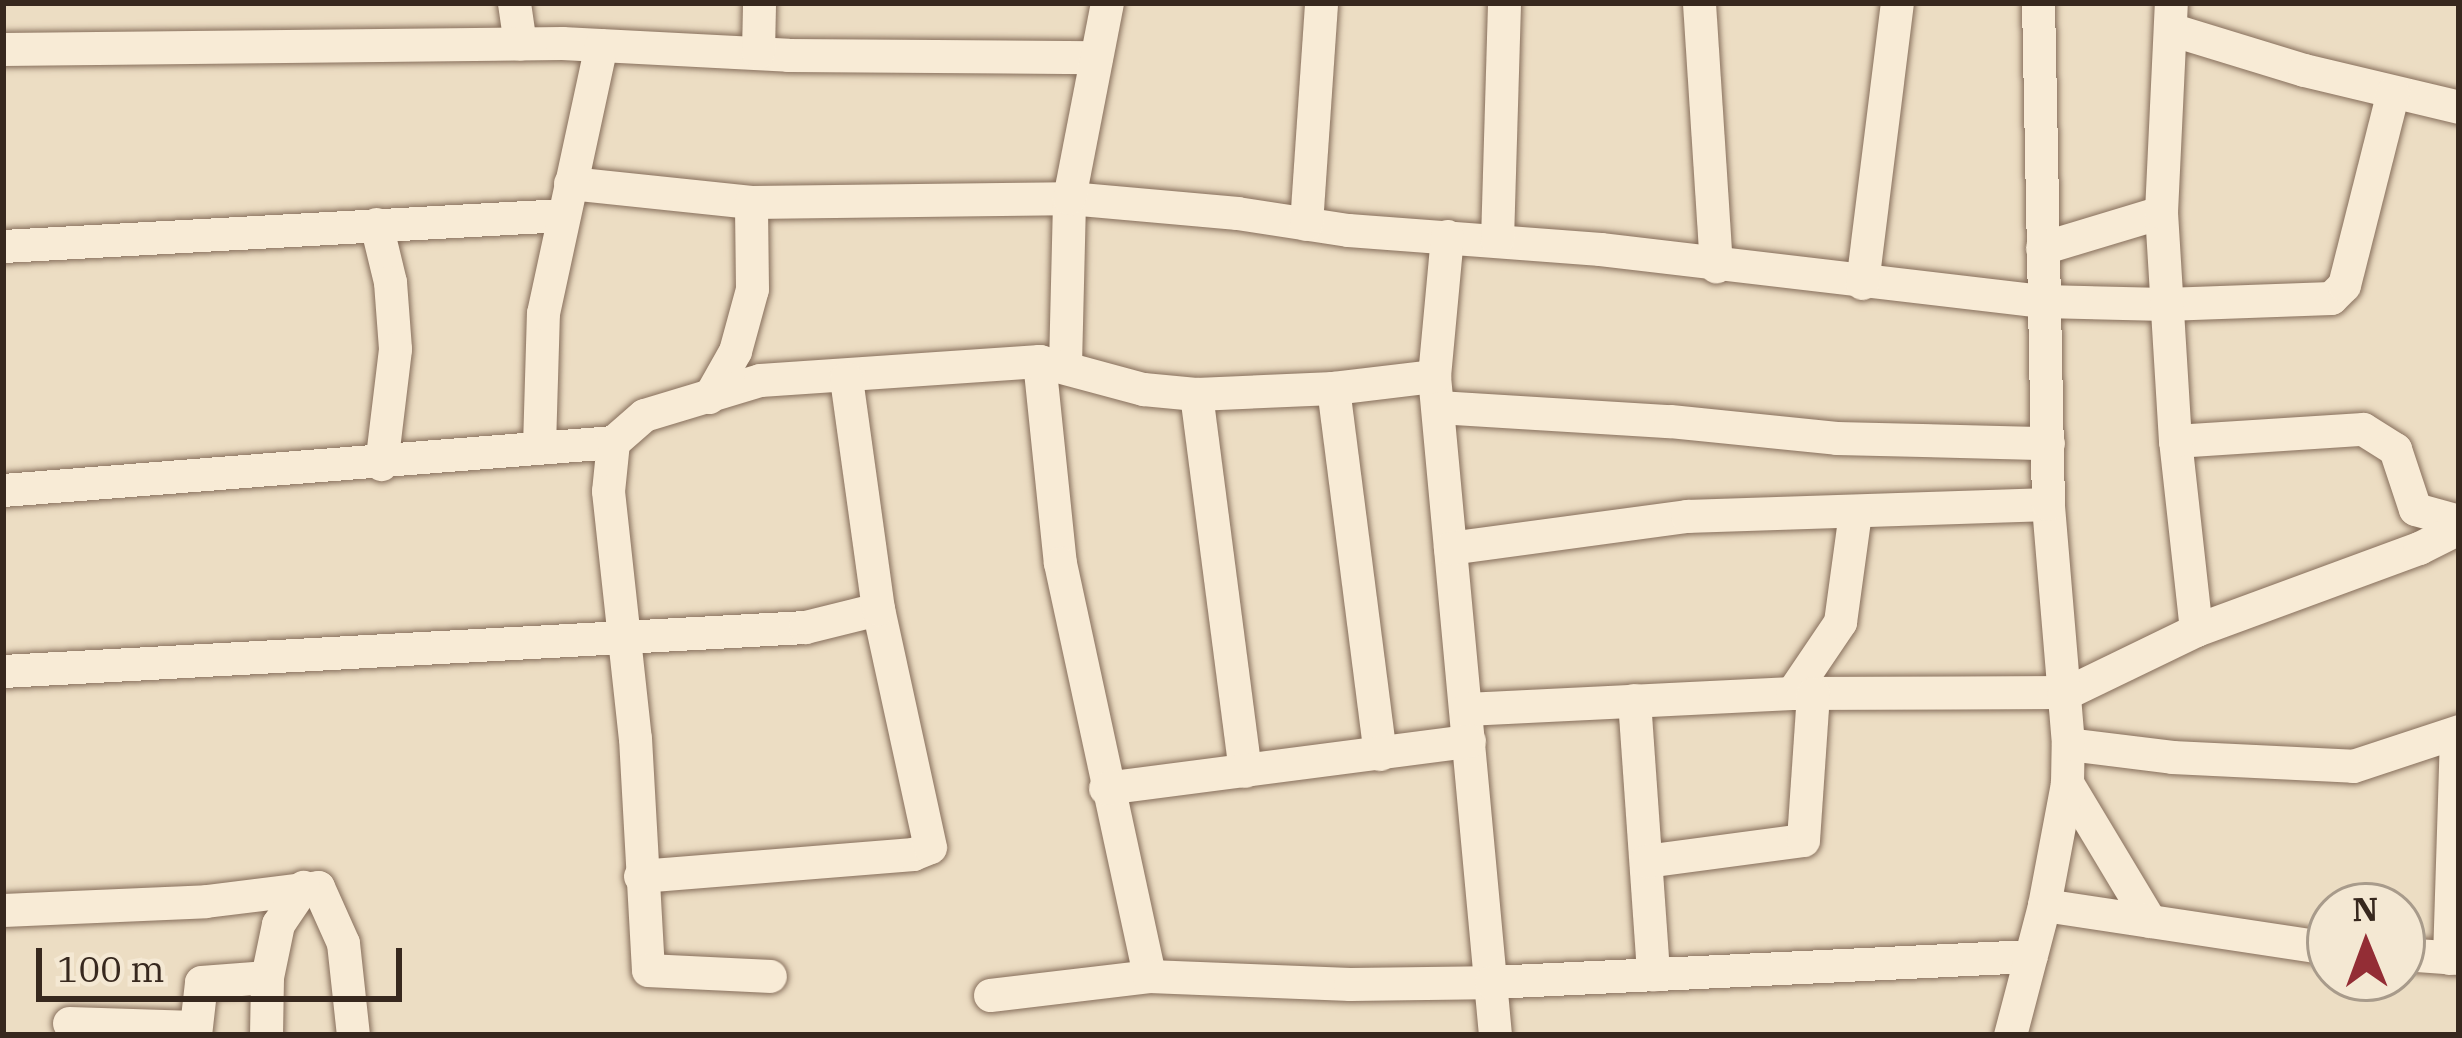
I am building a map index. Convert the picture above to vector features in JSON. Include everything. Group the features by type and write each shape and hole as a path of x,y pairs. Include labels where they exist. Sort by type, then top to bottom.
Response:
{"street":[{"path":"514,3 520,44"},
{"path":"758,52 759,3"},
{"path":"1107,3 1069,198 1052,363 1060,563 1149,976"},
{"path":"1306,224 1321,3"},
{"path":"1497,240 1504,3"},
{"path":"1699,3 1716,266"},
{"path":"1862,283 1897,3"},
{"path":"2010,1035 2044,905 2067,783 2068,692 2048,504 2038,3"},
{"path":"2196,630 2176,441 2161,212 2170,16 2393,92 2459,107"},
{"path":"3,49 520,44 1096,57"},
{"path":"538,446 540,339 601,45"},
{"path":"3,246 376,224 566,199 1069,198 2043,301 2165,304 2341,294 2393,92"},
{"path":"709,397 735,351 752,290 751,202"},
{"path":"2042,248 2161,212"},
{"path":"376,224 390,281 395,349 381,464"},
{"path":"1448,236 1436,391 1495,1035"},
{"path":"3,490 381,464 613,442 644,415 760,380 1052,363 1143,389 1196,394 1333,388 1436,391 1836,438 2048,443"},
{"path":"640,876 913,854 930,847 878,609 846,378"},
{"path":"1333,388 1380,754"},
{"path":"1196,394 1245,771"},
{"path":"2176,441 2363,429 2395,449 2415,509 2459,524"},
{"path":"613,442 608,491 635,738 648,970 770,976"},
{"path":"1450,548 1687,516 2048,504"},
{"path":"1646,861 1803,840 1802,693 1840,622 1856,513"},
{"path":"1106,788 1380,754 1467,725 1634,700 1802,693 2068,692 2196,630 2419,548 2459,524"},
{"path":"3,670 805,627 878,609"},
{"path":"1634,700 1653,974"},
{"path":"2068,744 2172,757 2353,766 2457,732 2454,958"},
{"path":"2067,783 2150,921"},
{"path":"266,1035 267,977 278,924 303,887"},
{"path":"3,910 206,901 318,887 343,943 351,979 353,1035"},
{"path":"2044,905 2306,944"},
{"path":"990,995 1149,976 1330,983 1491,982 2030,956"},
{"path":"69,1023 195,1031 201,982 267,977"}]}
